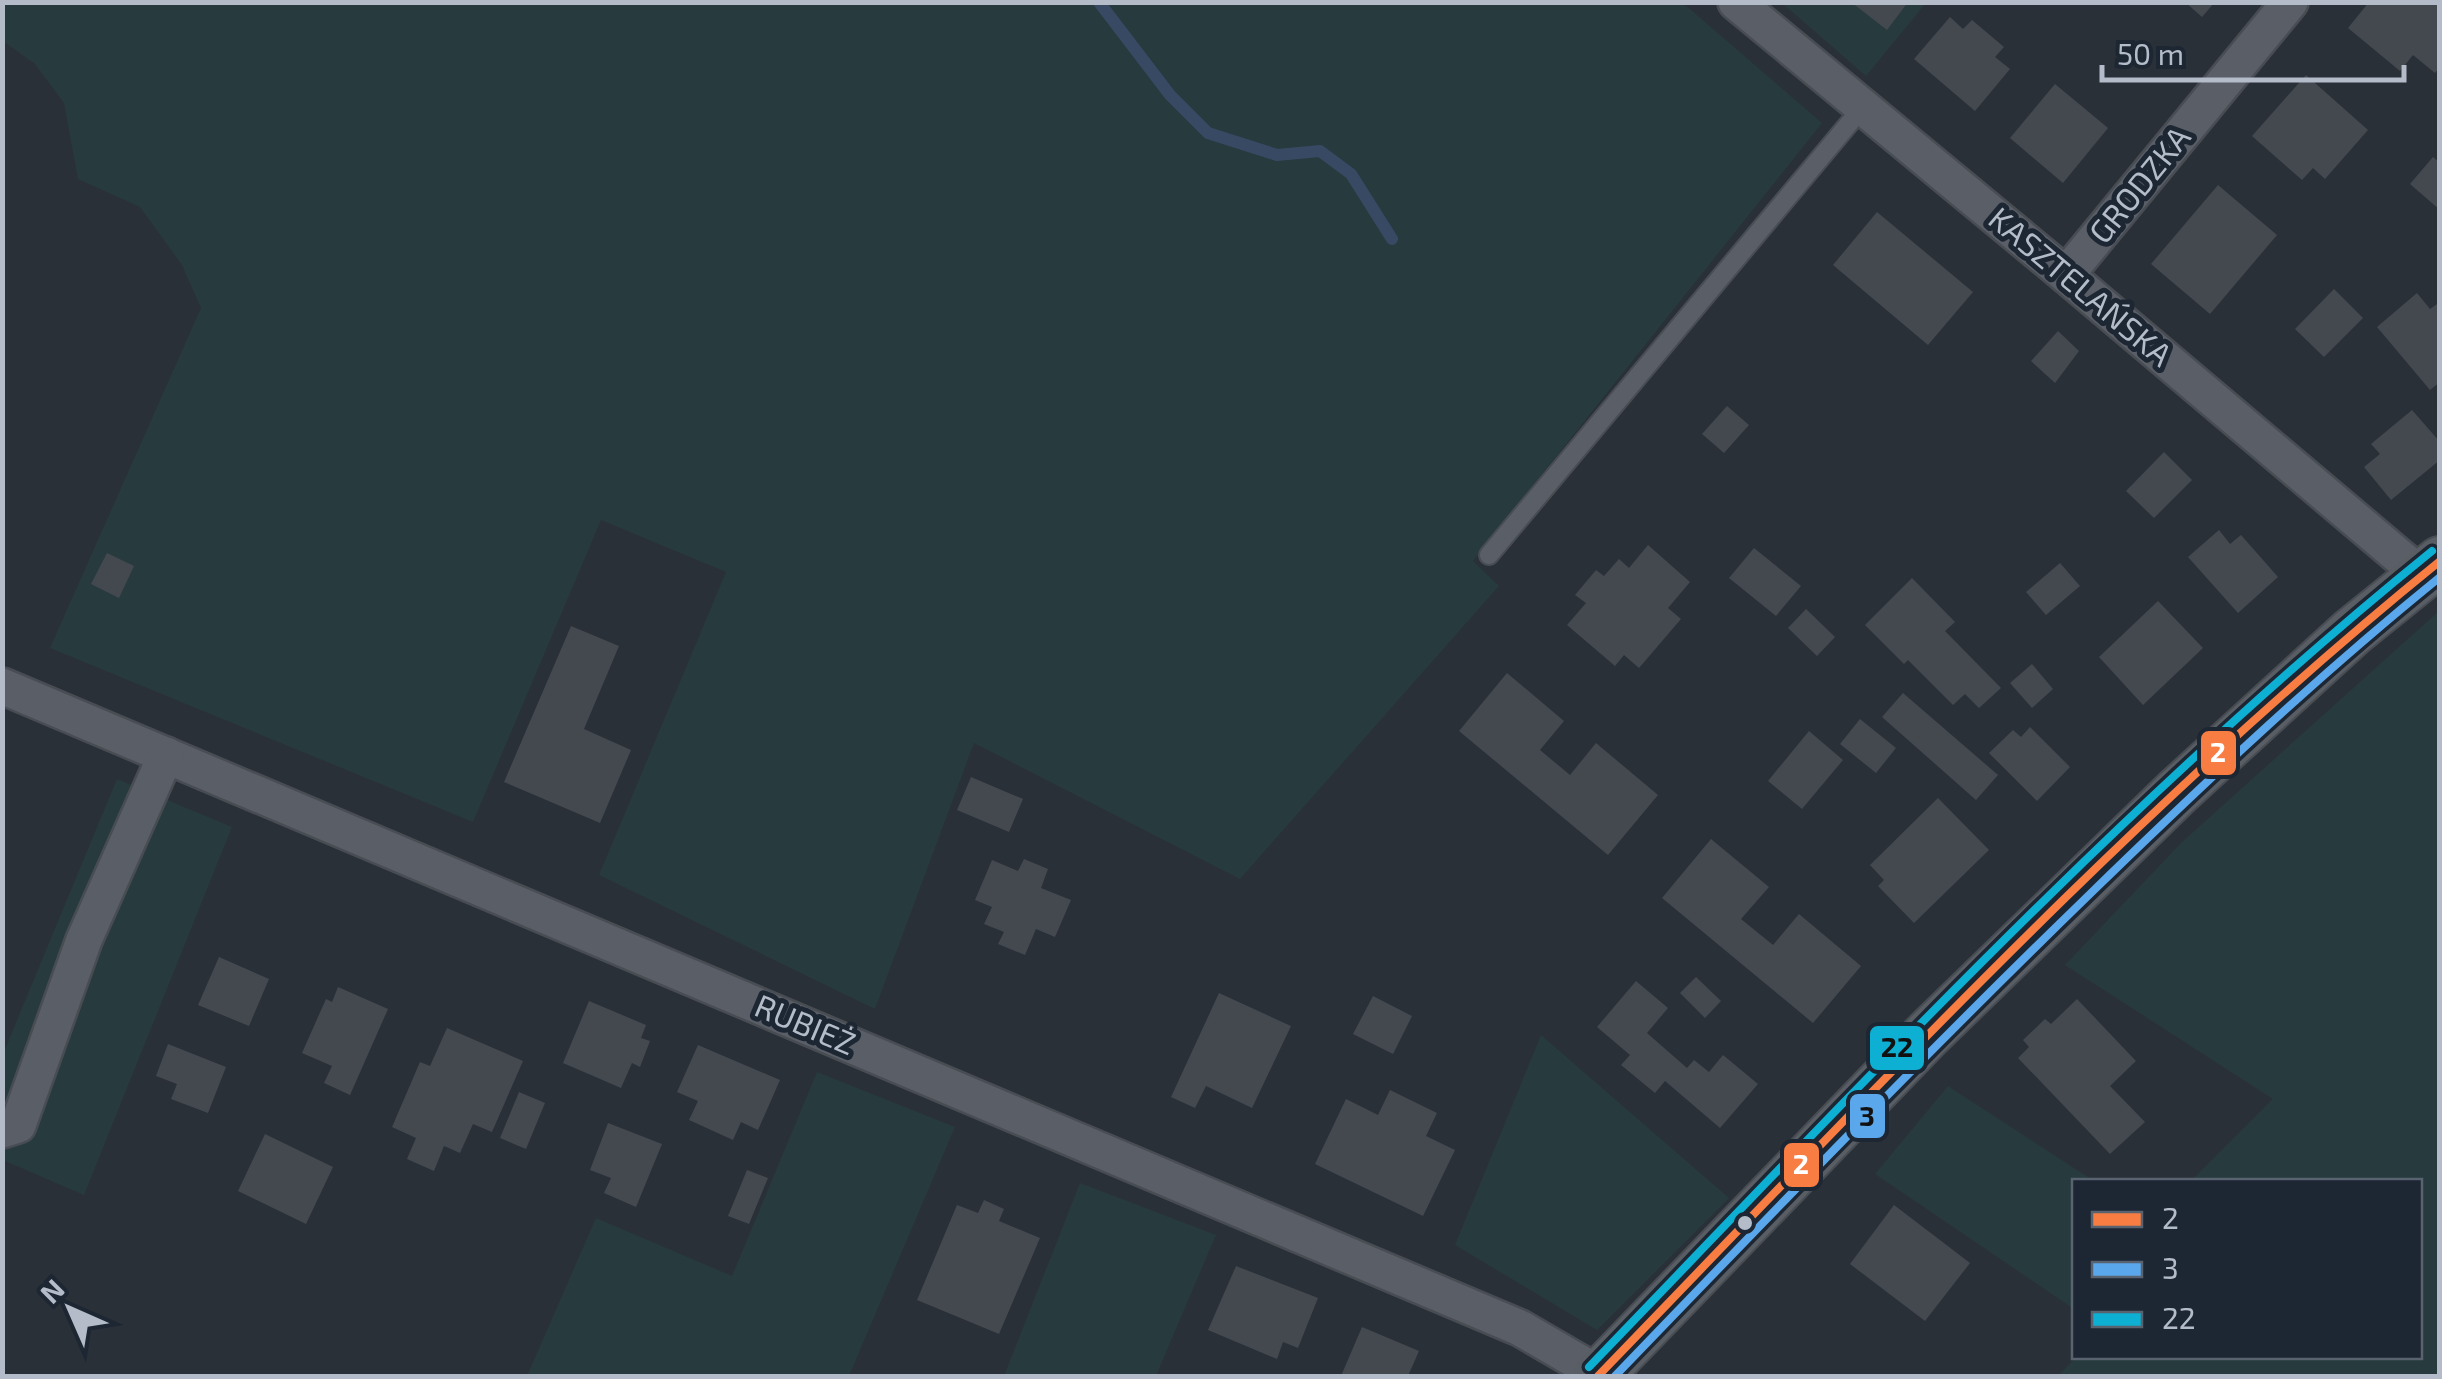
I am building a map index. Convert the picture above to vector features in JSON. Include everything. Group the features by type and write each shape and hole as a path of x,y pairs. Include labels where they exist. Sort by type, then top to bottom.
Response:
{"street":[{"name":"KASZTELAŃSKA","path":"1736,2 2430,568"},
{"name":"GRODZKA","path":"2066,275 2290,2"},
{"path":"1601,1374 1969,994 2176,792 2352,632 2430,568"},
{"name":"RUBIEŻ","path":"2,686 1520,1328 1601,1374"},
{"path":"2,1130 18,1124 84,940 166,755"}],"lane":[{"path":"1489,556 1862,108"}],"green space":[{"path":"2,3 1683,3 1822,123 1473,561 1499,586 1240,879 974,743 875,1009 599,875 726,572 601,520 473,822 50,648 201,308 182,265 140,207 78,179 64,103 35,64 3,41"},
{"path":"1782,3 1926,3 1866,76"},
{"path":"2439,611 2439,1376 2058,1376 2074,1359 2422,1359 2422,1179 2193,1179 2273,1099 2065,965 2181,843"},
{"path":"117,779 232,827 84,1195 3,1160 3,1054"},
{"path":"1541,1035 1729,1198 1597,1330 1455,1245"},
{"path":"817,1072 955,1127 849,1376 527,1376 596,1218 732,1276"},
{"path":"1948,1086 2091,1179 2072,1179 2072,1308 1875,1174"},
{"path":"1080,1183 1216,1235 1156,1376 1004,1376"}],"building":[{"path":"1851,2 1908,2 1887,30"},
{"path":"2185,2 2215,2 2202,17"},
{"path":"2369,2 2440,2 2440,67 2435,73 2413,55 2400,71 2348,28"},
{"path":"1950,17 1963,29 1972,20 2004,47 1995,57 2010,69 1975,111 1914,59"},
{"path":"2306,75 2368,130 2325,179 2313,168 2302,180 2252,136"},
{"path":"2055,84 2108,128 2063,183 2010,138"},
{"path":"2433,157 2440,163 2440,210 2410,184"},
{"path":"2218,185 2277,235 2210,314 2151,264"},
{"path":"1877,212 1973,292 1928,345 1833,265"},
{"path":"2334,289 2363,318 2324,357 2295,329"},
{"path":"2417,293 2430,309 2440,302 2440,382 2430,390 2377,327"},
{"path":"2058,331 2079,351 2055,383 2031,361"},
{"path":"1727,406 1749,425 1724,453 1702,434"},
{"path":"2412,410 2440,442 2440,460 2391,500 2364,467 2380,454 2371,444"},
{"path":"2164,452 2192,480 2154,518 2126,491"},
{"path":"2219,530 2230,544 2241,535 2278,577 2238,613 2188,557"},
{"path":"1648,545 1690,582 1668,608 1681,619 1639,668 1624,655 1615,666 1567,625 1586,603 1575,595 1596,570 1604,576 1619,559 1629,568"},
{"path":"1754,548 1801,586 1776,616 1729,578"},
{"path":"107,553 134,566 119,598 91,584"},
{"path":"2060,563 2080,586 2046,615 2026,592"},
{"path":"1912,578 1955,622 1945,631 2001,688 1979,708 1965,694 1953,705 1908,660 1904,664 1865,625"},
{"path":"2158,601 2203,648 2143,705 2099,657"},
{"path":"1806,609 1835,637 1817,656 1788,628"},
{"path":"571,626 619,646 584,729 631,750 600,823 504,782"},
{"path":"2032,664 2053,689 2032,708 2010,683"},
{"path":"1507,673 1564,721 1540,750 1570,775 1596,743 1658,795 1608,855 1459,731"},
{"path":"1903,693 1998,775 1976,800 1882,717"},
{"path":"1860,719 1896,748 1876,773 1840,744"},
{"path":"2030,727 2070,767 2037,801 1989,753 2013,730 2021,737"},
{"path":"1809,731 1843,760 1802,809 1768,781"},
{"path":"971,777 1023,799 1009,832 957,810"},
{"path":"1938,798 1989,850 1914,923 1878,886 1884,880 1870,865"},
{"path":"1711,839 1769,887 1741,919 1773,945 1799,914 1861,966 1813,1023 1662,898"},
{"path":"1024,859 1048,869 1041,888 1071,900 1055,937 1036,929 1025,955 998,944 1004,932 984,924 992,907 975,900 992,860 1018,871"},
{"path":"219,957 269,979 249,1026 198,1005"},
{"path":"1696,977 1721,1001 1705,1018 1680,993"},
{"path":"1636,981 1668,1008 1647,1033 1687,1068 1694,1060 1709,1072 1723,1055 1758,1084 1720,1128 1665,1081 1655,1093 1621,1065 1630,1055 1597,1027"},
{"path":"338,987 388,1009 350,1095 324,1083 332,1066 302,1053 326,999 332,1002"},
{"path":"1219,993 1291,1026 1252,1108 1206,1086 1195,1108 1171,1097"},
{"path":"1373,996 1412,1016 1393,1054 1353,1034"},
{"path":"2077,999 2136,1061 2110,1086 2145,1122 2110,1154 2018,1058 2029,1047 2023,1040 2045,1019 2051,1024"},
{"path":"589,1001 646,1025 641,1038 650,1041 640,1067 632,1063 621,1088 563,1063"},
{"path":"447,1028 523,1061 492,1132 473,1124 460,1153 444,1146 434,1171 407,1159 416,1138 392,1127 420,1062 430,1066"},
{"path":"168,1044 226,1067 208,1113 171,1099 177,1084 156,1076"},
{"path":"698,1045 780,1080 758,1130 741,1122 733,1140 689,1120 698,1101 677,1092"},
{"path":"1390,1090 1437,1113 1426,1136 1455,1150 1423,1216 1315,1164 1346,1099 1378,1115"},
{"path":"519,1092 545,1103 526,1149 500,1138"},
{"path":"608,1123 662,1144 636,1207 604,1193 611,1178 590,1170"},
{"path":"265,1134 333,1167 306,1224 238,1191"},
{"path":"747,1170 768,1178 749,1224 728,1216"},
{"path":"984,1200 1004,1209 999,1221 1040,1238 999,1334 917,1300 957,1205 978,1213"},
{"path":"1894,1205 1970,1263 1925,1321 1850,1264"},
{"path":"1236,1266 1318,1298 1298,1348 1283,1342 1277,1359 1208,1330"},
{"path":"1362,1327 1419,1351 1408,1376 1341,1376"}],"waterway":[{"path":"1099,2 1170,95 1208,133 1277,155 1320,151 1351,174 1392,239"}],"transit line":[{"name":"22","path":"1589,1367 1895,1050 2103,843 2320,645 2432,551"},
{"name":"2","path":"1598,1376 1903,1060 2111,853 2328,655 2440,561"},
{"name":"3","path":"1615,1376 2092,892 2262,731 2440,577"}]}
